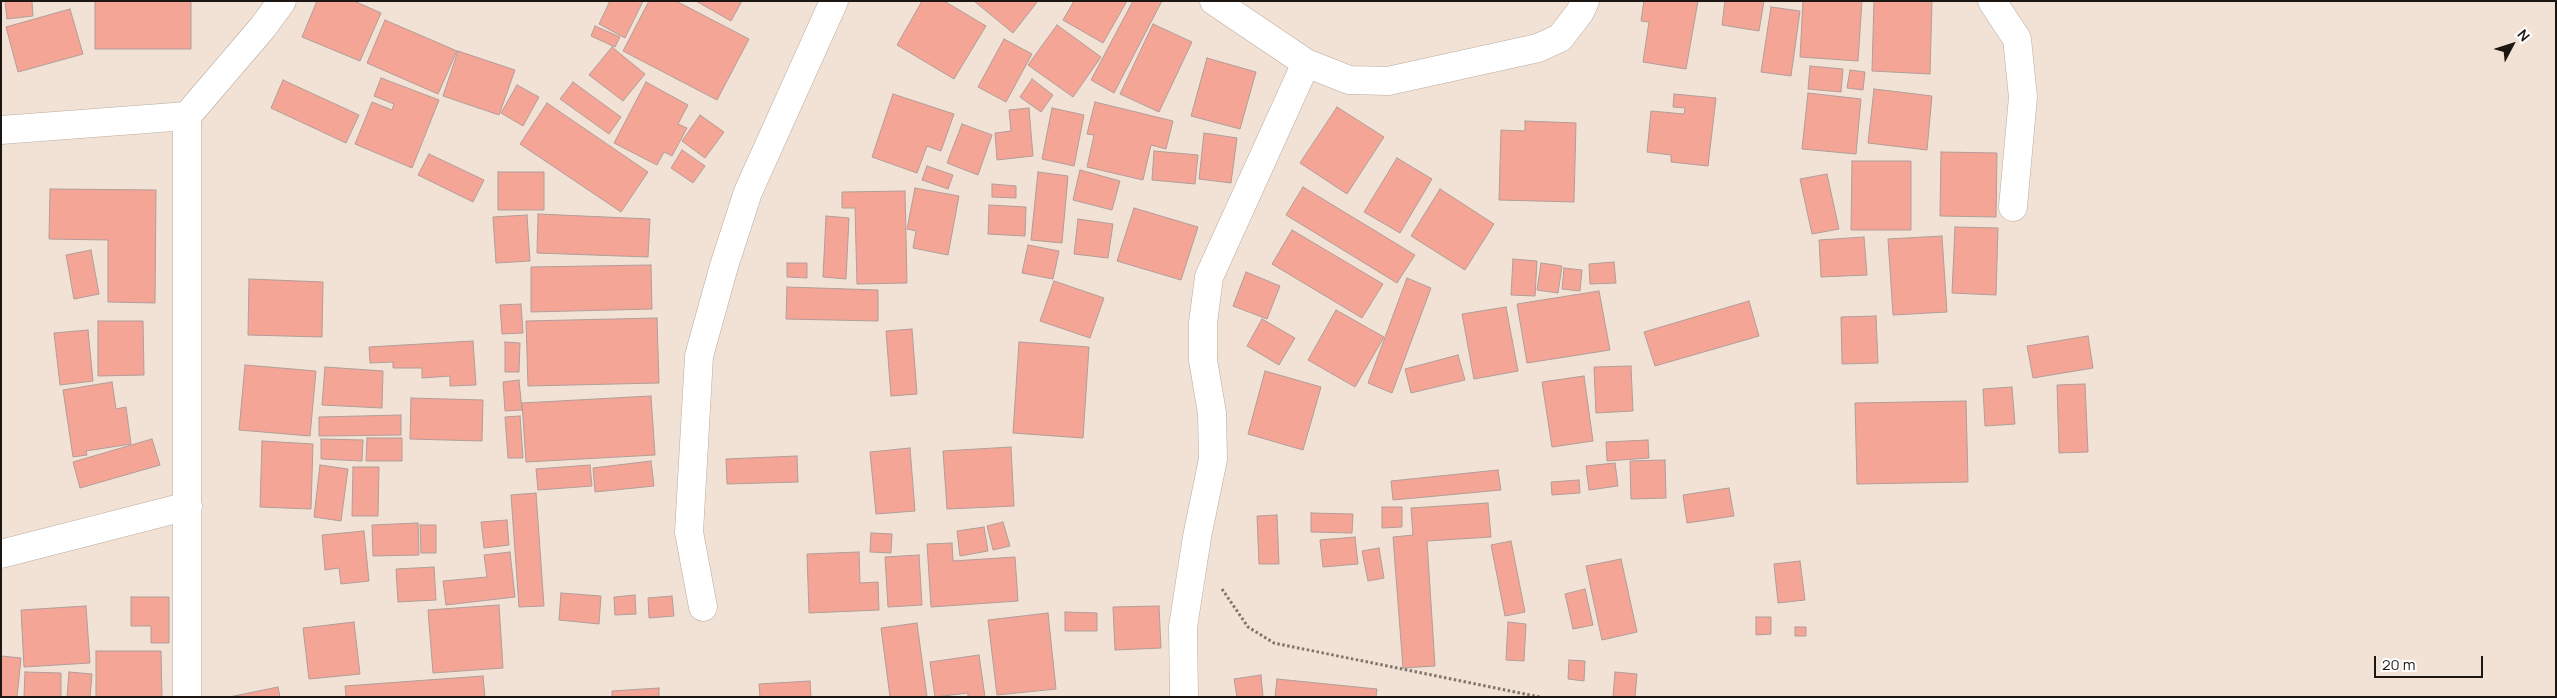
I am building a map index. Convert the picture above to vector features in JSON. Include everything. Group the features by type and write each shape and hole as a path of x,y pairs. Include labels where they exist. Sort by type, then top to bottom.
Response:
{"street":[{"path":"188,697 187,116 263,27 282,1"},
{"path":"702,607 689,532 699,356 724,266 748,192 834,1"},
{"path":"1214,1 1306,62 1348,80 1388,81 1538,48 1560,38 1580,12 1585,1"},
{"path":"1992,1 2017,39 2023,98 2013,207"},
{"path":"1184,697 1183,627 1197,537 1213,459 1212,413 1203,360 1203,323 1209,278 1306,62"},
{"path":"1,130 187,116"},
{"path":"1,554 188,506"}],"path":[{"path":"1197,537 1226,597 1248,627 1274,643 1540,697"}],"building":[{"path":"5,1 32,1 33,16 7,19"},
{"path":"95,1 191,1 191,49 95,49"},
{"path":"317,1 354,1 381,13 360,61 302,37"},
{"path":"610,1 643,1 625,38 599,24"},
{"path":"649,1 676,1 749,39 717,100 623,51"},
{"path":"696,1 742,1 731,21"},
{"path":"922,1 944,1 986,26 954,79 897,45"},
{"path":"974,1 1038,1 1013,33"},
{"path":"1074,1 1127,1 1103,43 1063,20"},
{"path":"1133,1 1162,1 1114,93 1091,80"},
{"path":"1644,1 1698,1 1686,69 1643,62 1649,22 1641,21"},
{"path":"1725,1 1764,1 1759,31 1722,25"},
{"path":"1803,1 1862,1 1858,61 1800,57"},
{"path":"1874,1 1932,1 1930,74 1872,71"},
{"path":"1771,7 1800,11 1791,76 1761,72"},
{"path":"70,9 83,54 18,72 6,27"},
{"path":"385,20 457,51 438,94 367,63"},
{"path":"1153,24 1192,42 1159,112 1120,94"},
{"path":"1057,25 1101,57 1073,97 1028,65"},
{"path":"595,26 620,37 615,47 591,36"},
{"path":"1004,39 1032,54 1006,102 978,87"},
{"path":"612,47 645,74 623,101 589,75"},
{"path":"458,51 515,70 499,115 443,96"},
{"path":"1207,58 1256,72 1240,129 1191,116"},
{"path":"1810,66 1843,69 1841,92 1808,89"},
{"path":"1850,70 1865,72 1863,90 1847,88"},
{"path":"381,78 439,100 412,168 355,144 372,102 392,110 394,104 374,96"},
{"path":"1032,79 1053,95 1041,112 1020,97"},
{"path":"283,80 359,115 346,143 271,108"},
{"path":"573,82 621,117 609,134 560,99"},
{"path":"646,82 688,105 678,124 687,128 672,156 664,152 657,165 614,143"},
{"path":"517,85 539,97 523,126 501,113"},
{"path":"1874,89 1932,96 1927,150 1868,143"},
{"path":"1808,93 1861,99 1856,154 1802,149"},
{"path":"893,94 954,114 941,151 927,146 917,173 872,157"},
{"path":"1674,94 1716,98 1708,166 1671,162 1671,155 1647,152 1651,111 1684,114 1685,108 1673,107"},
{"path":"1095,102 1173,121 1166,149 1151,145 1143,180 1087,167 1094,135 1087,134"},
{"path":"547,103 648,172 621,212 520,144"},
{"path":"1337,107 1384,137 1347,194 1300,163"},
{"path":"1029,108 1033,156 997,160 995,133 1011,131 1009,110"},
{"path":"1052,108 1084,115 1074,166 1042,159"},
{"path":"700,115 724,132 705,158 682,141"},
{"path":"1525,121 1576,123 1574,202 1499,200 1501,130 1525,131"},
{"path":"962,124 992,135 978,175 947,163"},
{"path":"1204,133 1237,138 1231,183 1199,179"},
{"path":"682,150 705,166 693,183 671,168"},
{"path":"1154,151 1198,155 1195,184 1152,180"},
{"path":"1941,152 1997,153 1996,217 1940,216"},
{"path":"429,154 484,180 473,202 418,175"},
{"path":"1397,158 1432,179 1400,233 1364,212"},
{"path":"1852,161 1911,161 1911,230 1851,230"},
{"path":"927,166 953,175 948,189 922,180"},
{"path":"1080,170 1120,181 1112,210 1073,200"},
{"path":"498,172 544,172 544,210 498,210"},
{"path":"1038,172 1068,176 1062,243 1031,240"},
{"path":"1827,174 1839,229 1812,234 1800,179"},
{"path":"992,184 1016,186 1016,198 992,197"},
{"path":"1303,187 1415,255 1397,283 1286,215"},
{"path":"915,188 959,196 948,255 913,248 916,231 907,229"},
{"path":"50,189 156,190 155,303 108,302 108,240 49,239"},
{"path":"1440,189 1494,224 1465,270 1411,236"},
{"path":"905,191 907,283 857,284 855,208 842,208 842,192"},
{"path":"989,205 1026,207 1025,236 988,234"},
{"path":"1134,208 1198,227 1181,280 1117,261"},
{"path":"538,214 650,219 648,257 537,253"},
{"path":"527,215 530,261 496,263 493,217"},
{"path":"826,216 849,218 846,279 823,277"},
{"path":"1078,219 1113,224 1108,258 1074,254"},
{"path":"1955,227 1998,228 1996,295 1952,293"},
{"path":"1292,230 1383,284 1362,318 1272,264"},
{"path":"1942,236 1947,312 1893,315 1888,239"},
{"path":"1864,237 1867,275 1821,277 1819,240"},
{"path":"1028,245 1059,251 1053,279 1022,273"},
{"path":"91,250 99,294 74,299 66,255"},
{"path":"1513,259 1537,261 1535,296 1511,295"},
{"path":"1614,262 1616,283 1590,284 1589,264"},
{"path":"787,263 807,263 807,278 787,277"},
{"path":"1541,263 1562,266 1558,293 1537,290"},
{"path":"651,265 652,309 531,312 531,267"},
{"path":"1564,268 1582,270 1580,291 1562,289"},
{"path":"1246,272 1280,286 1267,319 1233,306"},
{"path":"1407,278 1431,288 1392,393 1368,383"},
{"path":"249,279 323,282 322,337 248,335"},
{"path":"1054,281 1104,298 1090,338 1040,321"},
{"path":"787,287 878,290 878,321 786,319"},
{"path":"1599,291 1610,350 1527,363 1517,304"},
{"path":"1749,301 1759,336 1655,366 1644,332"},
{"path":"521,304 523,333 502,334 500,305"},
{"path":"1506,307 1518,371 1474,379 1462,314"},
{"path":"1336,310 1384,337 1355,387 1308,360"},
{"path":"1876,316 1878,363 1842,364 1841,317"},
{"path":"657,318 659,383 528,386 526,321"},
{"path":"1262,319 1295,338 1279,365 1247,346"},
{"path":"98,321 143,321 144,375 98,376"},
{"path":"912,329 917,394 891,396 886,331"},
{"path":"88,330 93,381 60,385 54,333"},
{"path":"2088,336 2093,368 2033,378 2027,346"},
{"path":"473,341 476,385 450,386 450,376 422,378 422,368 393,368 393,362 370,363 369,347"},
{"path":"505,342 520,343 519,372 505,372"},
{"path":"1019,342 1089,347 1083,438 1013,433"},
{"path":"1458,355 1465,380 1411,393 1405,369"},
{"path":"245,365 316,371 310,436 239,430"},
{"path":"1631,366 1633,411 1596,413 1594,367"},
{"path":"325,367 383,371 382,408 322,405"},
{"path":"1265,371 1321,387 1303,450 1248,434"},
{"path":"1584,376 1593,441 1552,447 1542,382"},
{"path":"519,380 522,410 505,411 503,382"},
{"path":"112,382 116,409 126,407 131,444 86,451 87,455 73,457 63,390"},
{"path":"2085,384 2088,452 2059,453 2057,385"},
{"path":"2012,387 2015,424 1985,426 1983,389"},
{"path":"651,396 655,455 526,462 522,403"},
{"path":"411,398 483,400 482,441 410,439"},
{"path":"1966,401 1968,482 1857,484 1855,403"},
{"path":"401,415 401,435 319,436 319,417"},
{"path":"520,416 523,458 508,458 505,417"},
{"path":"367,438 402,438 402,461 366,461"},
{"path":"152,439 160,465 80,488 73,462"},
{"path":"321,439 363,440 362,461 321,459"},
{"path":"1648,440 1649,458 1607,461 1606,442"},
{"path":"262,441 313,444 311,509 260,507"},
{"path":"1011,447 1014,506 947,509 943,451"},
{"path":"910,448 915,511 876,514 870,452"},
{"path":"797,456 798,482 727,484 726,459"},
{"path":"1665,460 1666,498 1631,499 1630,461"},
{"path":"651,461 654,486 595,492 593,468"},
{"path":"1615,463 1618,486 1589,490 1586,466"},
{"path":"320,465 348,469 341,521 314,517"},
{"path":"590,465 592,486 538,490 536,469"},
{"path":"353,467 379,467 378,516 352,516"},
{"path":"1498,470 1501,490 1393,500 1391,481"},
{"path":"1579,480 1580,493 1552,495 1551,482"},
{"path":"1729,488 1734,516 1687,523 1683,495"},
{"path":"536,493 544,606 519,607 511,495"},
{"path":"1488,503 1491,537 1427,541 1435,666 1403,668 1393,537 1413,535 1411,508"},
{"path":"1382,507 1402,507 1402,527 1382,528"},
{"path":"1311,513 1353,514 1352,533 1311,532"},
{"path":"1277,515 1279,564 1259,564 1257,516"},
{"path":"507,520 509,545 484,548 481,522"},
{"path":"1003,522 1010,546 993,550 987,526"},
{"path":"418,523 419,555 373,556 372,525"},
{"path":"420,525 436,525 436,553 421,553"},
{"path":"984,527 988,551 960,556 957,531"},
{"path":"364,531 369,581 341,584 339,568 325,570 322,535"},
{"path":"871,533 892,534 891,553 870,552"},
{"path":"1355,537 1358,564 1323,567 1320,540"},
{"path":"1511,541 1525,612 1505,616 1491,545"},
{"path":"952,543 953,561 1015,557 1018,601 931,607 927,544"},
{"path":"1379,548 1384,578 1368,581 1362,551"},
{"path":"510,552 515,597 446,605 443,581 487,577 484,555"},
{"path":"859,552 860,583 878,582 879,610 809,613 807,554"},
{"path":"919,555 922,605 888,607 885,557"},
{"path":"1621,559 1637,632 1602,640 1586,566"},
{"path":"1800,561 1805,600 1778,603 1774,564"},
{"path":"434,567 436,600 398,602 396,569"},
{"path":"1585,589 1593,625 1573,629 1565,594"},
{"path":"561,593 601,596 599,624 559,620"},
{"path":"635,595 636,614 615,615 614,597"},
{"path":"672,596 674,616 649,618 648,598"},
{"path":"131,597 169,597 169,643 151,643 151,626 131,626"},
{"path":"499,605 503,668 433,673 428,610"},
{"path":"86,606 90,663 24,667 21,610"},
{"path":"1159,606 1161,648 1115,650 1113,607"},
{"path":"1065,612 1097,613 1097,631 1065,631"},
{"path":"1048,613 1056,689 997,695 988,620"},
{"path":"1756,617 1771,617 1771,634 1756,635"},
{"path":"354,622 360,674 309,679 303,628"},
{"path":"1508,622 1526,624 1524,661 1506,660"},
{"path":"917,623 927,697 890,697 881,628"},
{"path":"1795,627 1806,627 1806,636 1795,636"},
{"path":"96,651 161,651 162,697 96,697"},
{"path":"979,655 985,697 968,697 968,693 935,697 930,662"},
{"path":"1,656 21,658 17,697 1,697"},
{"path":"1569,660 1585,661 1584,681 1568,679"},
{"path":"25,672 61,673 61,697 24,697"},
{"path":"69,672 92,674 90,697 67,697"},
{"path":"1615,672 1637,674 1635,697 1613,697"},
{"path":"1261,675 1263,697 1237,697 1234,679"},
{"path":"483,676 485,697 346,697 345,686"},
{"path":"1277,679 1377,689 1376,697 1275,697"},
{"path":"810,681 811,697 760,697 759,684"},
{"path":"278,687 280,697 229,697"},
{"path":"659,688 659,697 612,697 612,691"}]}
